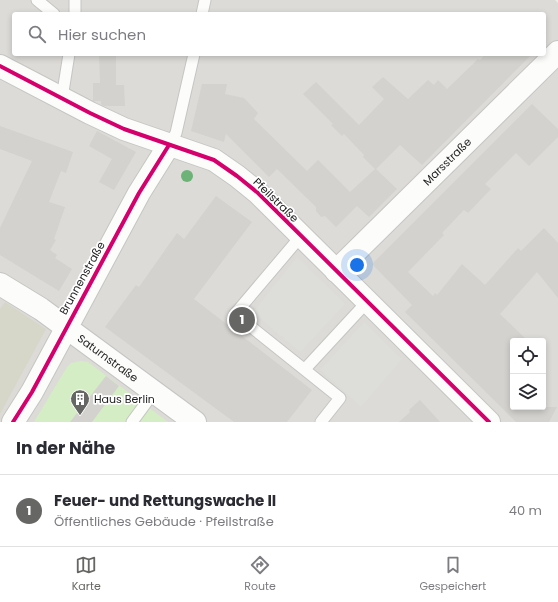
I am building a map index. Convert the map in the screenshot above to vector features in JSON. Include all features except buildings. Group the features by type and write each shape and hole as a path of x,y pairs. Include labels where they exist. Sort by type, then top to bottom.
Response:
{"street":[{"name":"Marsstraße","path":"336,271 558,52"},
{"name":"Pfeilstraße","path":"0,66 124,129 214,160 237,176 258,193 489,422"},
{"name":"Brunnenstraße","path":"13,422 139,193 169,145"},
{"name":"Saturnstraße","path":"0,284 41,309 195,422"}],"lane":[{"path":"37,0 52,12"},
{"path":"75,0 75,12"},
{"path":"202,12 205,0"},
{"path":"62,98 69,56"},
{"name":"Brunnenstraße","path":"169,145 176,134 194,56"},
{"path":"301,236 235,314 305,368 340,398 321,422"},
{"path":"305,368 367,302"},
{"path":"132,422 154,392"}],"shaded area":[{"path":"0,0 555,0 558,3 558,422 0,422"},
{"path":"297,257 345,304 300,352 253,312"},
{"path":"5,302 46,329 0,414 0,309"},
{"path":"364,322 402,359 361,407 320,370"}],"green space":[{"path":"81,361 88,362 168,422 34,422 67,367 71,363"}],"cycle path":[{"path":"0,66 124,129 214,160 237,176 258,193 489,422"},
{"path":"13,422 32,392 139,193 169,145"}],"place":[{"name":"Feuer- und Rettungswache II","path":"242,320"},
{"name":"Haus Berlin","path":"80,416"}]}
